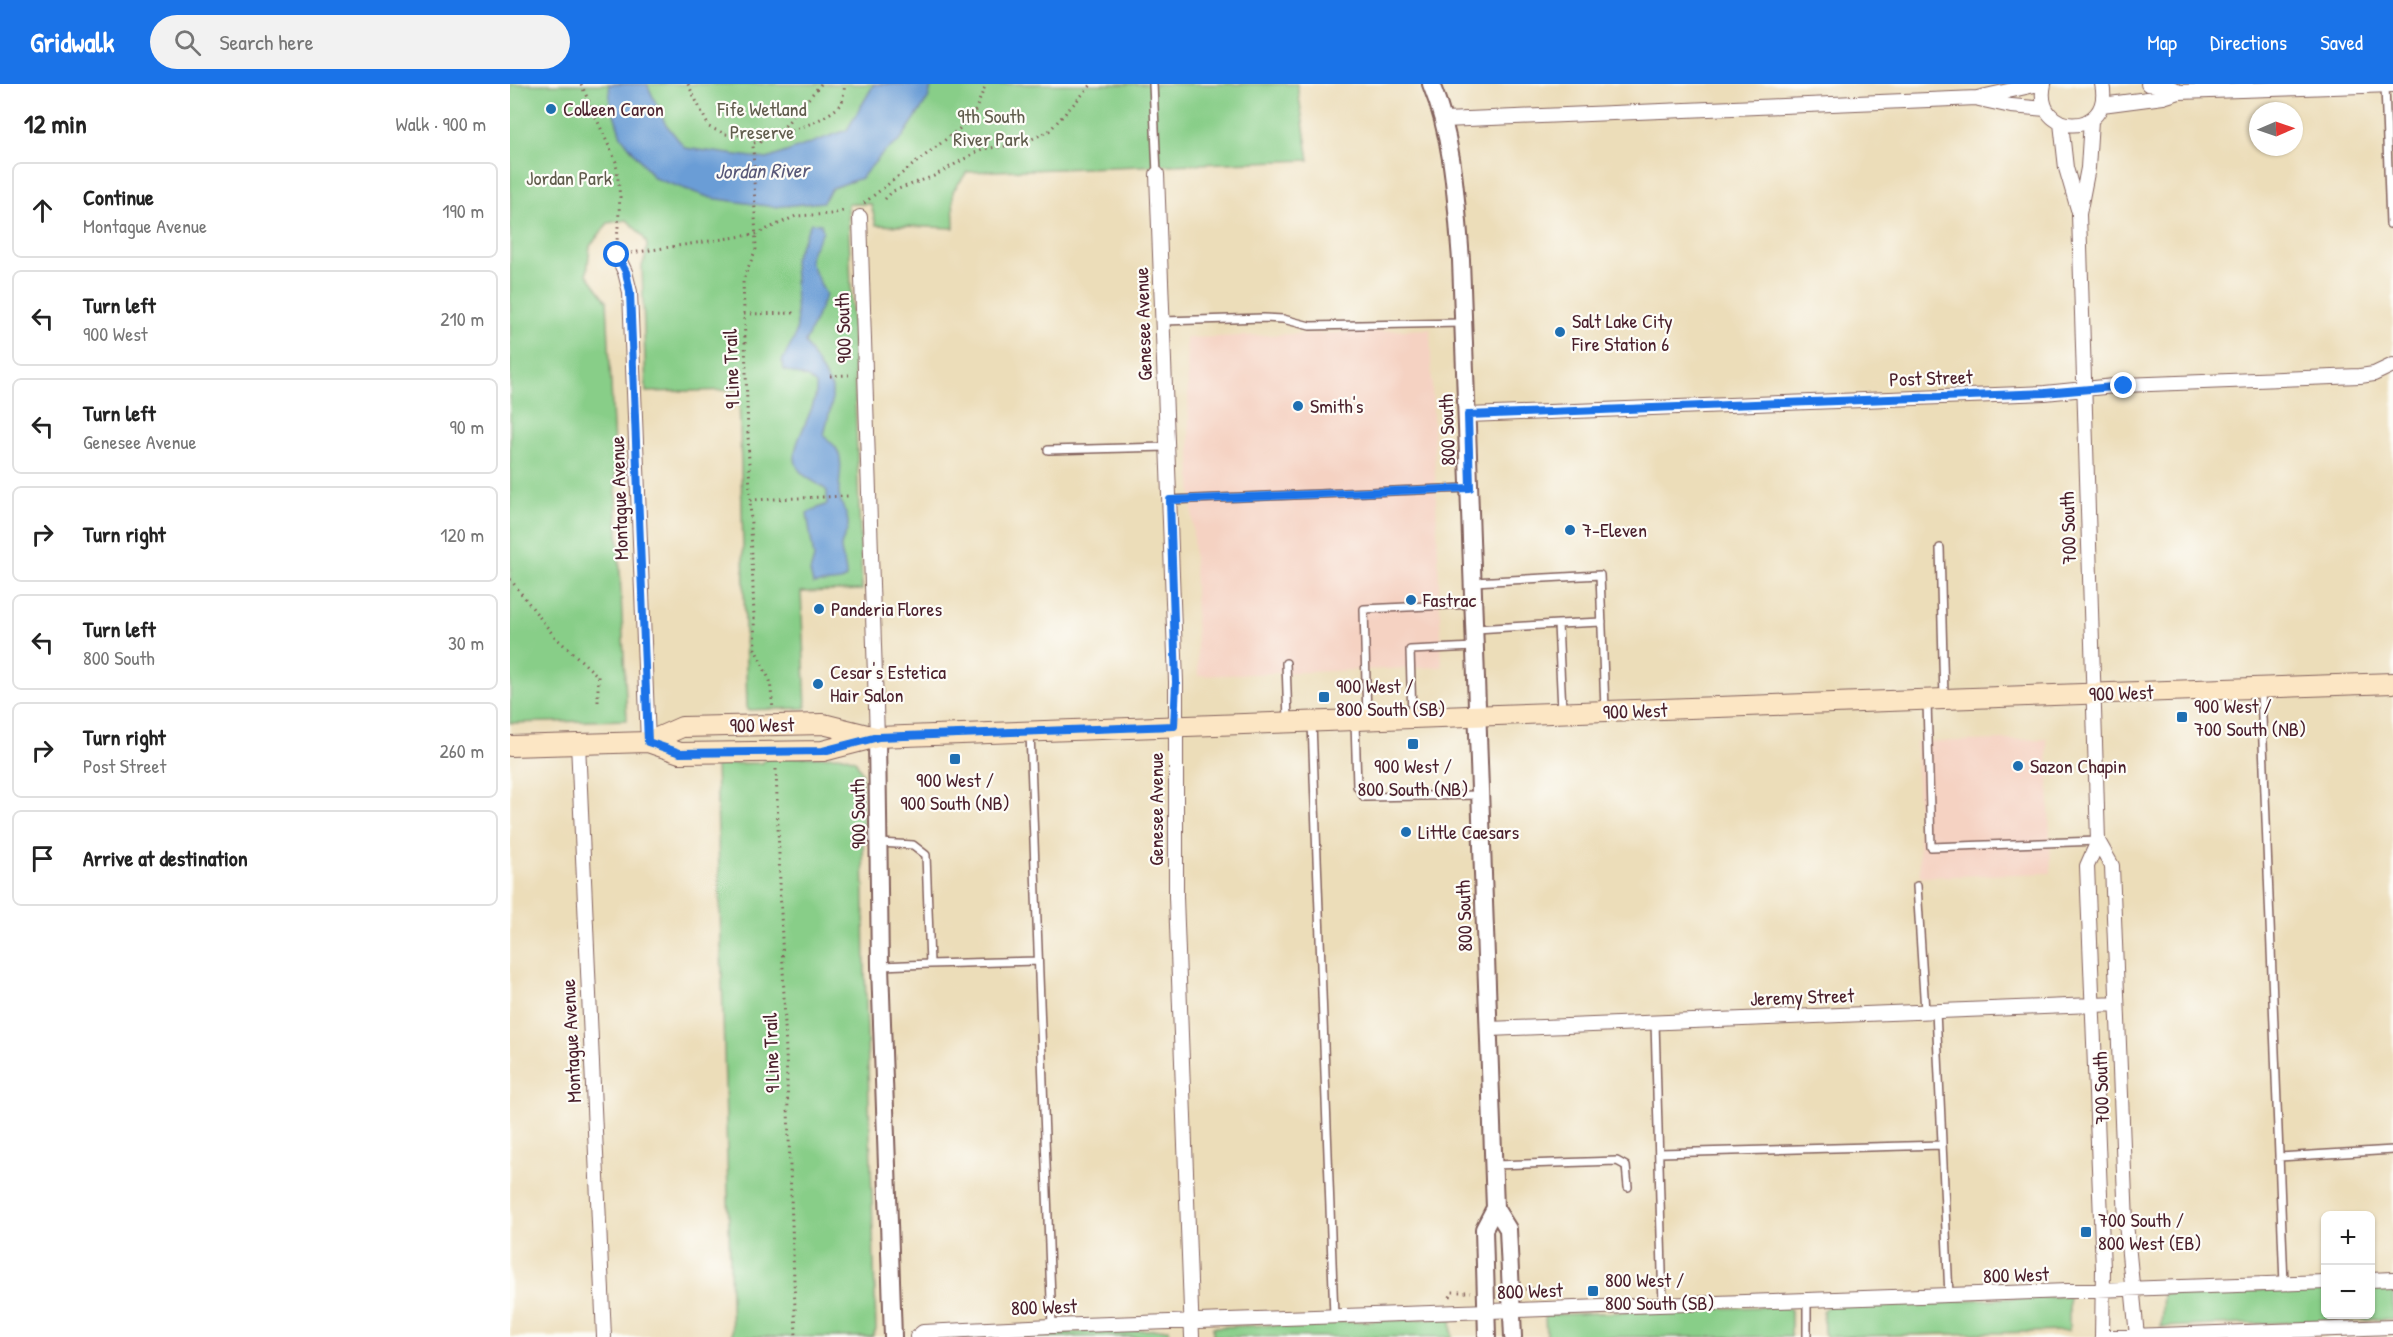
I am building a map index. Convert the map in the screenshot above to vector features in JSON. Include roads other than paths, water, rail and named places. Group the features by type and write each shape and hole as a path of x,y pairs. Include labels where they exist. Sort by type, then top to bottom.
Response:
{"main road":[{"name":"900 West","path":"510,746 648,742 680,753 823,751 878,737 2393,683"},
{"name":"900 West","path":"648,742 681,727 824,724 878,737"}],"street":[{"name":"800 South","path":"1431,84 1444,120 1455,186 1464,323 1495,1208 1484,1229 1487,1337"},
{"path":"1444,120 1977,98 2042,84 2046,109 2061,123 2077,125 2091,120 2102,105 2102,84"},
{"path":"2148,84 2164,84 2179,92"},
{"path":"2102,105 2163,97 2179,92 2389,85"},
{"path":"1977,98 2011,106 2046,109"},
{"name":"700 South","path":"2091,120 2088,168 2079,214 2098,841 2087,866 2103,1291 2102,1337"},
{"name":"700 South","path":"2061,123 2066,168 2079,214"},
{"name":"Genesee Avenue","path":"1157,174 1176,682 1174,726 1176,897 1192,1337"},
{"name":"900 South","path":"856,210 878,737 880,966 893,1337"},
{"name":"Montague Avenue","path":"617,255 626,272 630,292 648,742"},
{"name":"Post Street","path":"1468,415 2084,390 2124,386 2360,376 2374,374 2393,365"},
{"name":"Montague Avenue","path":"578,743 604,1337"},
{"name":"700 South","path":"2098,841 2112,866 2123,1152 2131,1290 2137,1336"},
{"name":"Jeremy Street","path":"1489,1029 2117,1004"},
{"path":"2098,1153 2123,1152"},
{"name":"800 South","path":"1495,1208 1508,1229 1513,1337"},
{"path":"2375,1280 2393,1279"},
{"name":"800 West","path":"917,1337 923,1332 1052,1326 1486,1313 2321,1282"},
{"path":"2102,1337 2393,1327"}],"lane":[{"path":"1153,84 1157,174"},
{"path":"2389,85 2390,224"},
{"path":"1163,321 1264,318 1283,319 1310,326 1464,323"},
{"path":"1048,450 1167,447"},
{"path":"1170,500 1470,488"},
{"path":"1940,548 1931,848 2098,841"},
{"path":"1473,582 1600,575 1605,712"},
{"path":"1474,604 1364,609 1357,786 1364,797 1481,795"},
{"path":"1475,629 1602,622"},
{"path":"1558,624 1562,713"},
{"path":"1412,718 1410,650 1476,647"},
{"path":"1286,663 1288,721"},
{"path":"2261,688 2284,1284"},
{"path":"1312,720 1334,1316"},
{"path":"1030,733 1052,1326"},
{"path":"880,843 918,846 926,855 930,964"},
{"path":"1917,886 1942,1145 1949,1296"},
{"path":"880,966 1037,961"},
{"path":"1655,1022 1663,1306"},
{"path":"1660,1153 1942,1145"},
{"path":"2279,1157 2393,1150"},
{"path":"1494,1165 1617,1161 1626,1166 1628,1187"},
{"path":"1807,1301 1807,1337"}],"water":[{"name":"Jordan River","path":"609,84 647,84 665,123 685,148 767,159 847,130 874,84 932,84 928,99 900,141 884,152 861,178 832,188 823,202 774,207 711,198 654,178 621,136 610,101"},
{"path":"811,223 821,224 823,231 811,253 810,262 826,295 805,343 832,388 832,402 824,435 839,453 841,465 839,494 848,525 841,546 846,578 841,581 813,584 810,572 814,558 807,513 827,504 827,491 800,471 795,452 812,408 816,385 808,378 784,370 782,361 794,339 797,327 794,259"}],"place":[{"name":"Colleen Caron","path":"551,109"},
{"name":"Salt Lake City Fire Station 6","path":"1560,332"},
{"name":"Smith's","path":"1298,406"},
{"name":"7-Eleven","path":"1570,530"},
{"name":"Fastrac","path":"1411,600"},
{"name":"Panderia Flores","path":"819,609"},
{"name":"Cesar's Estetica Hair Salon","path":"818,684"},
{"name":"900 West / 800 South (SB)","path":"1324,697"},
{"name":"900 West / 700 South (NB)","path":"2182,717"},
{"name":"900 West / 800 South (NB)","path":"1413,744"},
{"name":"900 West / 900 South (NB)","path":"955,759"},
{"name":"Sazon Chapin","path":"2018,766"},
{"name":"Little Caesars","path":"1406,832"},
{"name":"700 South / 800 West (EB)","path":"2086,1232"},
{"name":"800 West / 800 South (SB)","path":"1593,1291"}],"park label":[{"name":"Fife Wetland Preserve","path":"762,120"},
{"name":"9th South River Park","path":"991,128"},
{"name":"Jordan Park","path":"569,178"}]}
